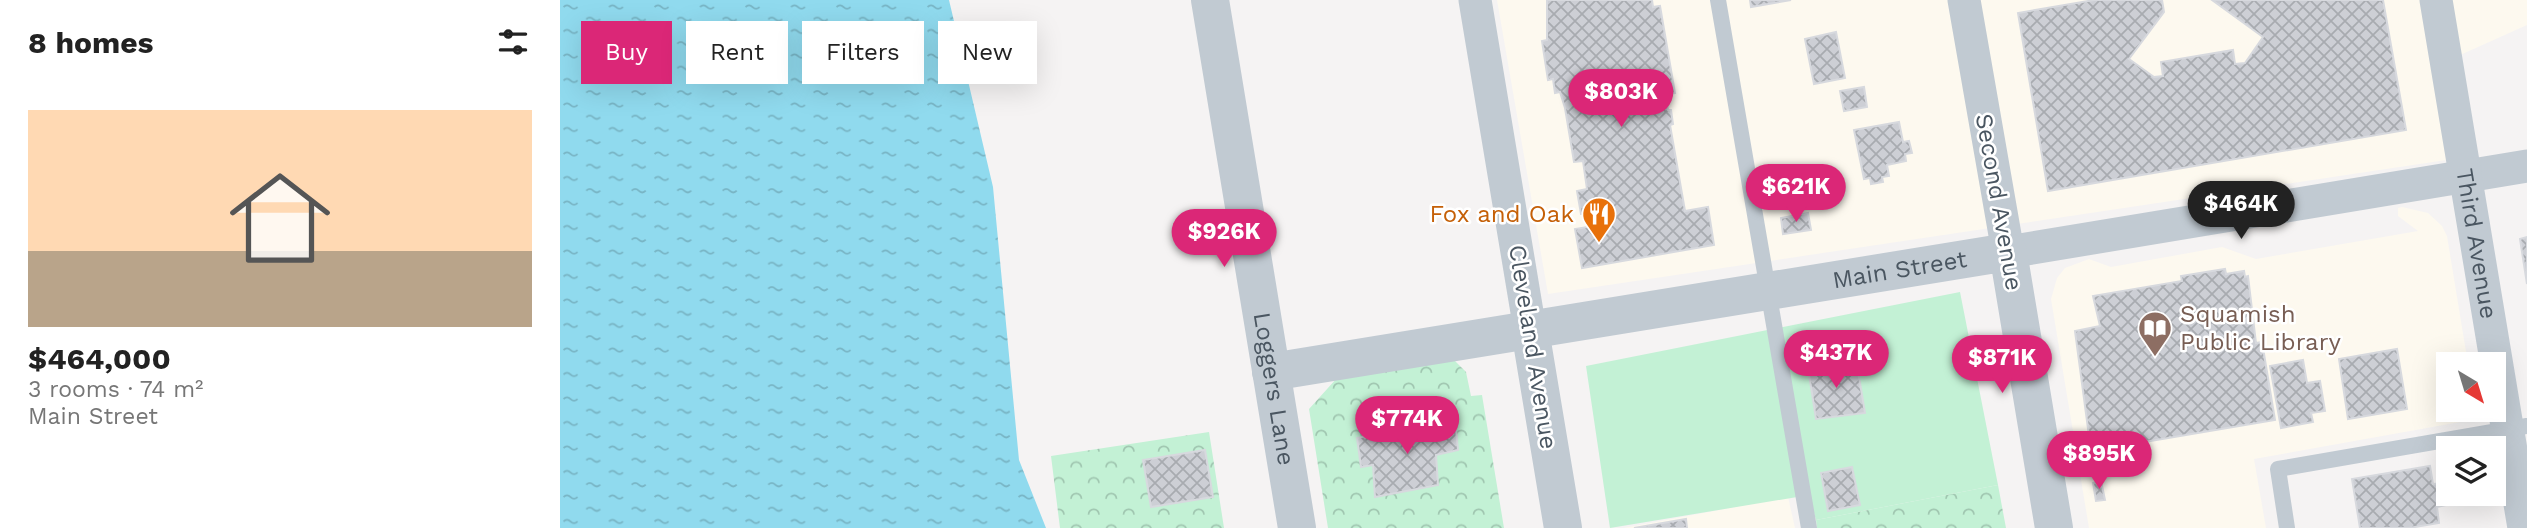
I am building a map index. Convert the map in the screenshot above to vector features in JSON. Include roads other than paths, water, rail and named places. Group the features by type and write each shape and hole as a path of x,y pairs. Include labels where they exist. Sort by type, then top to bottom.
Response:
{"street":[{"name":"Loggers Lane","path":"1210,0 1297,528"},
{"name":"Cleveland Avenue","path":"1475,0 1563,528"},
{"name":"Third Avenue","path":"2436,0 2466,177 2517,428 2524,528"},
{"name":"Second Avenue","path":"1968,2 2054,528"},
{"name":"Main Street","path":"1271,372 2527,166"}],"lane":[{"path":"1718,0 1809,528"},
{"path":"2287,528 2278,469 2517,428"}],"water":[{"path":"560,0 949,0 954,21 938,21 938,84 969,84 993,187 1019,460 1046,528 560,528"}],"place":[{"name":"Fox and Oak","path":"1599,244"},
{"name":"Squamish Public Library","path":"2155,358"}]}
